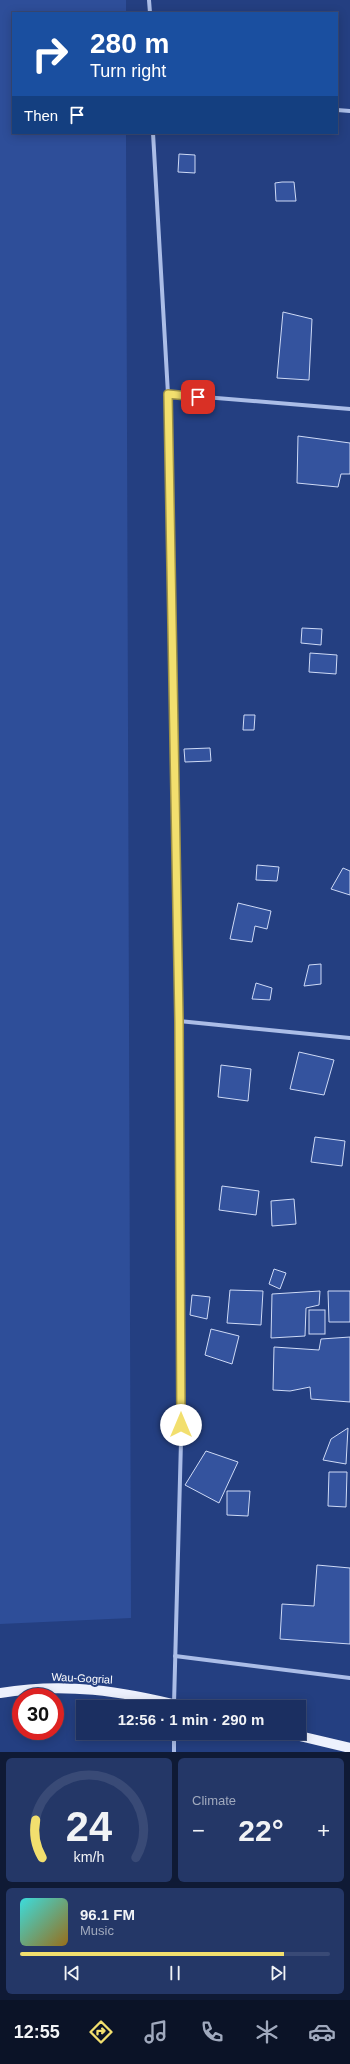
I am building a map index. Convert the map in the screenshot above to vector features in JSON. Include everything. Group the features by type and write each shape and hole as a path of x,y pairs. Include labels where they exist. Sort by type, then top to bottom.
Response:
{"main road":[{"name":"Wau-Gogrial","path":"0,1693 31,1688 100,1689 148,1700"},
{"path":"306,1738 350,1748"}],"street":[{"path":"150,0 150,12"},
{"path":"338,110 350,111"},
{"path":"152,134 168,394 179,1021 181,1441 174,1700"},
{"path":"168,394 350,409"},
{"path":"179,1021 350,1038"},
{"path":"175,1656 350,1678"},
{"path":"174,1740 174,1752"}],"shaded area":[{"path":"0,0 126,0 126,12 12,12 12,134 126,134 131,1618 0,1624"}],"building":[{"path":"179,154 195,155 195,173 178,172"},
{"path":"294,182 296,201 276,201 275,183"},
{"path":"283,312 312,319 309,380 277,378"},
{"path":"298,436 350,443 350,474 341,474 338,487 297,483"},
{"path":"302,628 322,629 321,645 301,643"},
{"path":"310,653 337,655 336,674 309,672"},
{"path":"244,715 255,715 254,730 243,730"},
{"path":"210,748 211,761 185,762 184,749"},
{"path":"257,865 279,867 277,881 256,880"},
{"path":"343,868 350,871 350,895 331,889"},
{"path":"238,903 271,911 267,929 255,926 252,942 230,939"},
{"path":"321,964 321,984 304,986 309,965"},
{"path":"256,983 272,988 270,1000 252,999"},
{"path":"299,1052 334,1060 324,1095 290,1089"},
{"path":"221,1065 251,1069 248,1101 218,1097"},
{"path":"315,1137 345,1141 342,1166 311,1162"},
{"path":"222,1186 259,1191 256,1215 219,1210"},
{"path":"294,1199 296,1224 272,1226 271,1201"},
{"path":"274,1269 286,1273 280,1289 269,1284"},
{"path":"230,1290 263,1291 261,1325 227,1323"},
{"path":"320,1291 319,1305 306,1308 305,1336 271,1338 272,1294"},
{"path":"328,1291 350,1291 350,1322 329,1322"},
{"path":"192,1295 210,1297 207,1319 190,1315"},
{"path":"309,1310 325,1310 325,1334 309,1334"},
{"path":"211,1329 239,1336 232,1364 205,1355"},
{"path":"350,1337 350,1402 311,1399 310,1387 290,1391 273,1390 274,1347 319,1350 321,1339"},
{"path":"348,1428 346,1464 323,1460 331,1439"},
{"path":"206,1451 238,1462 219,1503 185,1485"},
{"path":"329,1472 347,1472 346,1507 328,1506"},
{"path":"227,1491 250,1491 248,1516 227,1515"},
{"path":"317,1565 350,1568 350,1644 280,1639 282,1604 314,1606"}],"route":[{"path":"181,1425 179,1021 168,394 198,397"}]}
